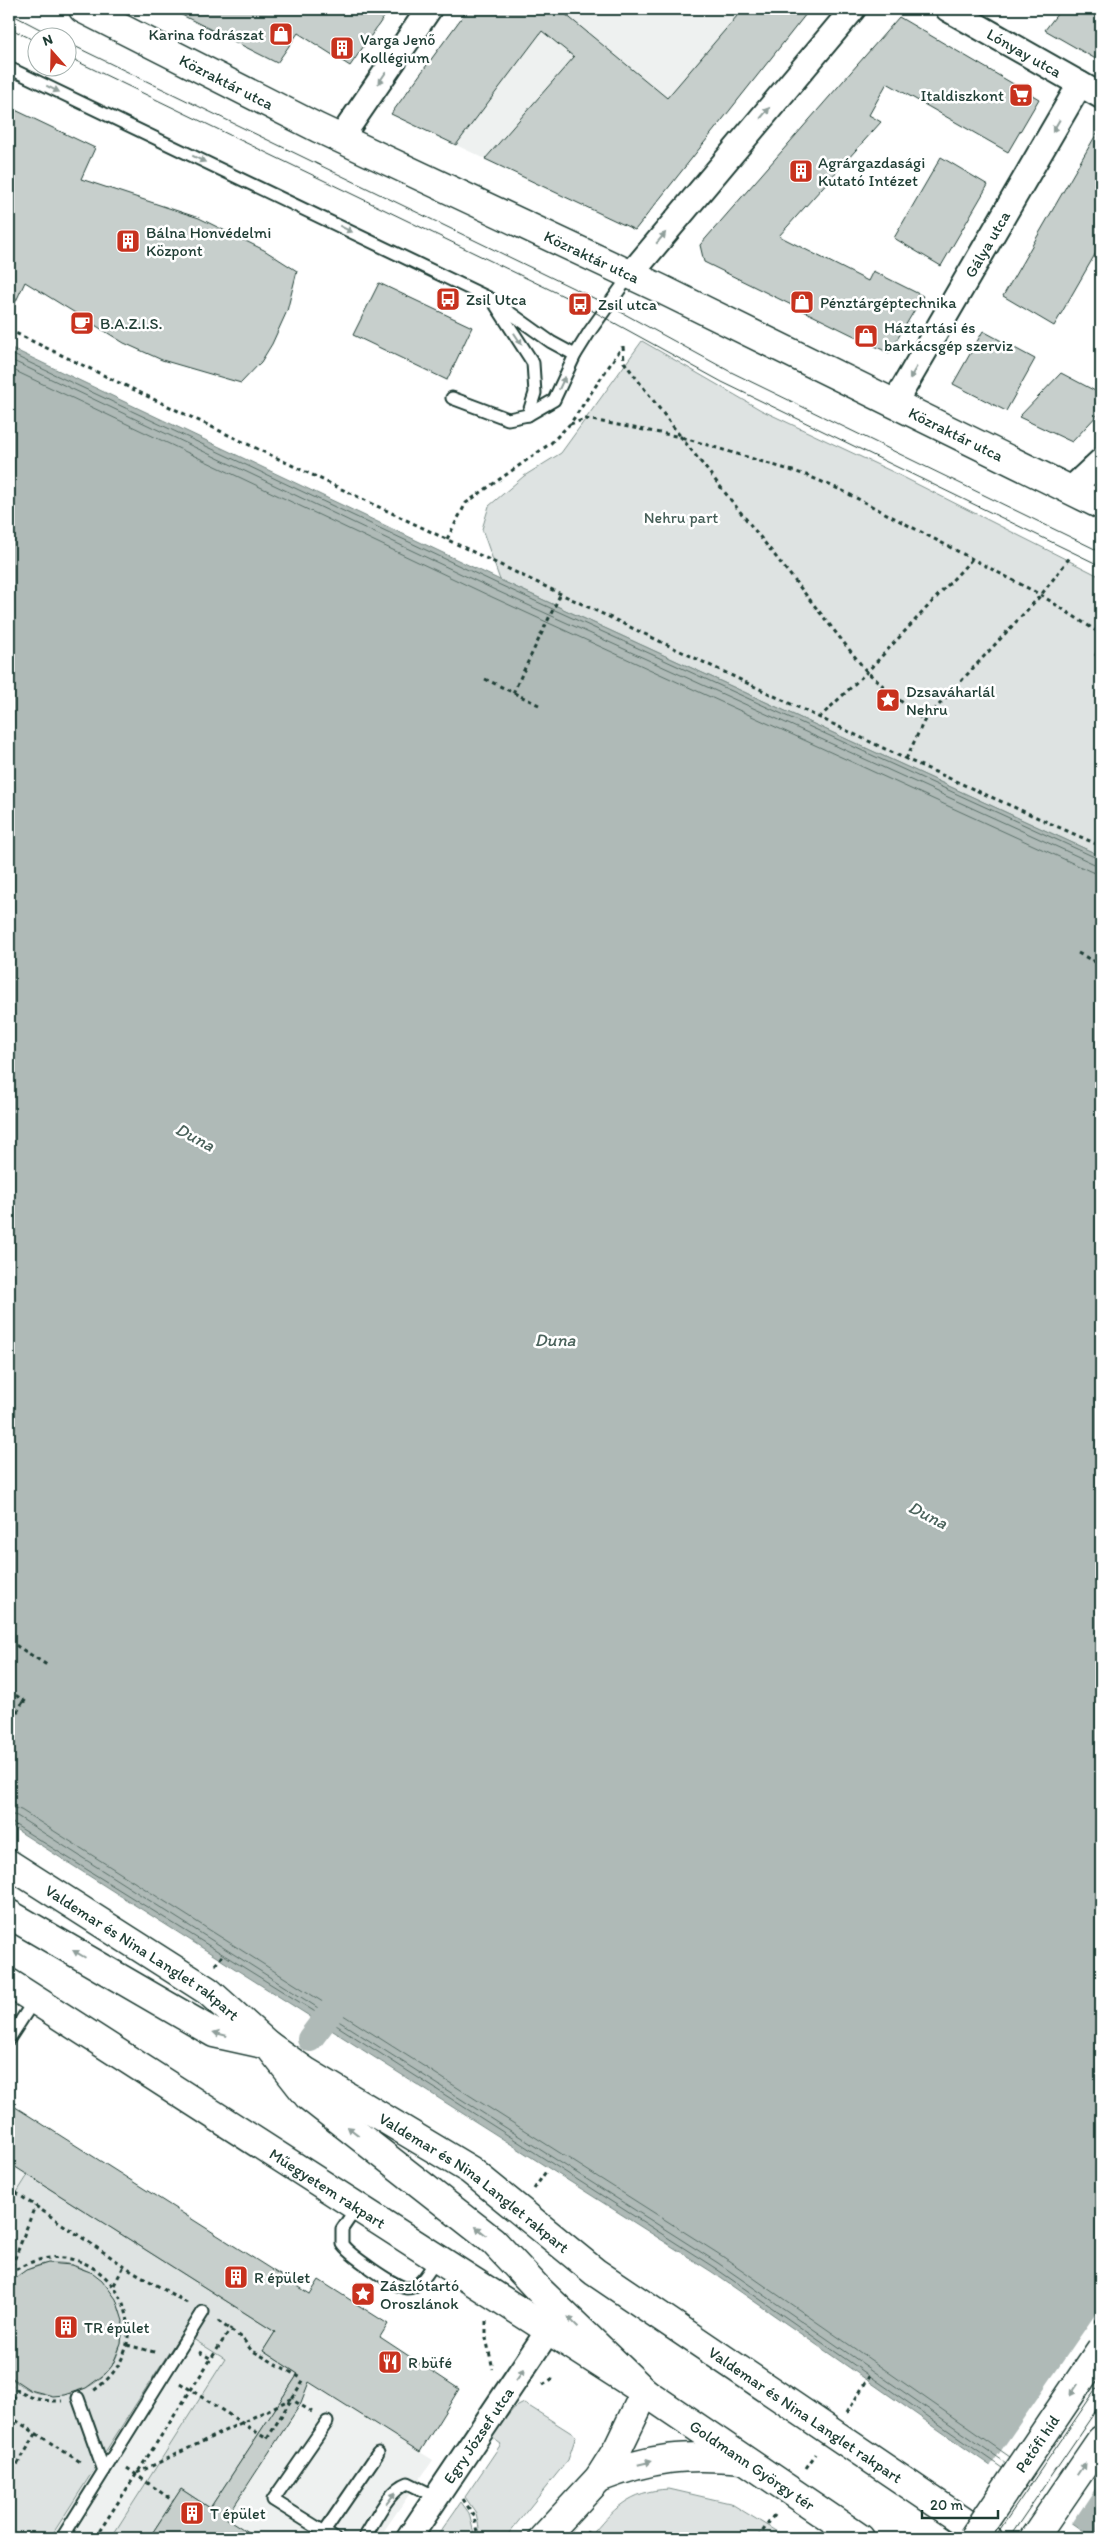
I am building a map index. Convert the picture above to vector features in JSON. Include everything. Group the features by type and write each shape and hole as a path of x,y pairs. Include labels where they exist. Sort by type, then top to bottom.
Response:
{"main road":[{"name":"Közraktár utca","path":"83,9 340,139 630,275 1101,505"},
{"name":"Valdemar és Nina Langlet rakpart","path":"9,1864 208,1991 268,2044 305,2071 470,2170 595,2272 988,2538"},
{"path":"9,1914 214,2033 268,2044 308,2096 493,2241 540,2291 645,2392 618,2448 599,2478 543,2538"},
{"name":"Műegyetem rakpart","path":"9,1983 437,2258 548,2332 645,2392"},
{"name":"Petőfi híd","path":"972,2538 1101,2349"},
{"name":"Goldmann György tér","path":"645,2392 860,2538"},
{"path":"1034,2538 1101,2440"},
{"path":"599,2478 622,2469 678,2457 699,2455 742,2458"}],"street":[{"path":"340,139 429,9"},
{"path":"630,275 853,9"},
{"name":"Lónyay utca","path":"948,9 1101,96"},
{"name":"Gálya utca","path":"894,404 1080,84"},
{"path":"1070,490 1101,461"},
{"name":"Egry József utca","path":"409,2538 548,2332"}],"lane":[{"path":"9,68 491,299 551,342 575,355"},
{"path":"452,398 508,419 528,415 554,400 575,355 630,275"},
{"path":"491,299 534,363 535,392 528,415"},
{"path":"9,2039 35,1999"},
{"path":"357,2207 342,2229 342,2244 348,2252 394,2283 407,2288 417,2284 437,2258"},
{"path":"62,2538 203,2312"},
{"path":"78,2398 103,2473"},
{"path":"327,2422 273,2500 329,2535 378,2453"},
{"path":"364,2538 392,2496 404,2484 408,2483 436,2497"}],"path":[{"path":"9,330 819,718 1101,846"},
{"path":"447,539 466,503 551,443 570,424 623,346 624,362 867,672 924,721"},
{"path":"570,424 586,419 681,437 806,475 841,490 1041,595 1101,634"},
{"path":"906,759 924,721 1041,595 1071,556"},
{"path":"819,718 867,672 972,559"},
{"path":"514,693 560,595"},
{"path":"1101,645 1096,655 1101,667"},
{"path":"485,679 539,705"},
{"path":"1078,953 1101,966"},
{"path":"9,1641 47,1665"},
{"path":"9,1691 29,1704"},
{"path":"9,1726 24,1700"},
{"path":"9,2188 124,2266 231,2328 251,2350 304,2378 268,2439 177,2381"},
{"path":"9,2384 18,2391 49,2401 78,2398 104,2383 122,2359 127,2345 127,2314 114,2285 92,2266 64,2257 34,2260 9,2274 35,2206"},
{"path":"114,2285 124,2266"},
{"path":"486,2338 484,2326 487,2319"},
{"path":"95,2538 231,2328"},
{"path":"127,2345 175,2358"},
{"path":"197,2350 210,2358"},
{"path":"9,2406 18,2391"},
{"path":"291,2399 300,2405"},
{"path":"136,2474 291,2399"},
{"path":"9,2416 103,2473"},
{"path":"9,2478 36,2434"},
{"path":"124,2465 173,2501"},
{"path":"758,2538 774,2515"},
{"path":"474,2516 478,2538"},
{"path":"586,2532 596,2538"}],"shaded area":[{"path":"468,9 810,9 635,230 391,114"},
{"path":"9,2103 459,2389 420,2452 433,2460 379,2538 9,2538"}],"green space":[{"name":"Nehru part","path":"642,341 761,410 893,472 1101,577 1101,856 500,580 482,529 489,506 524,476 561,453"},
{"path":"28,2175 275,2332 263,2351 298,2374 210,2508 181,2489 149,2538 111,2538 225,2359 182,2332 50,2538 9,2538 9,2376 29,2390 44,2394 60,2395 75,2392 89,2387 106,2374 114,2362 122,2337 120,2313 111,2292 96,2276 76,2266 54,2263 31,2268 9,2283 9,2205"},
{"path":"524,2403 576,2436 568,2460 505,2538 481,2538 476,2513 465,2497 501,2444 491,2437 514,2408"},
{"path":"669,2489 730,2503 787,2538 589,2538 606,2518 623,2503 643,2493"},
{"path":"461,2502 469,2513 475,2538 436,2538"}],"water":[{"name":"Duna","path":"9,347 500,580 1101,856 1101,2538 1094,2538 712,2272 9,1825"}],"pier":[{"path":"1101,2306 1101,2480 1071,2525 989,2468"}],"building":[{"name":"Varga Jenő Kollégium","path":"170,9 371,9 384,17 350,66 298,33 277,63"},
{"path":"468,9 559,9 667,98 743,9 810,9 635,230 485,159 574,57 542,31 456,145 391,114"},
{"path":"1061,9 1101,9 1101,62 1045,30"},
{"path":"899,17 1039,99 1008,152 887,83 869,115 881,122 779,236 868,281 873,271 923,296 889,353 704,262 700,245"},
{"name":"Bálna Honvédelmi Központ","path":"9,107 95,148 81,179 199,218 264,250 297,271 287,311 272,344 261,362 241,383 162,360 124,343 25,282 9,316"},
{"path":"1101,126 1101,244 1054,326 1003,296"},
{"path":"941,157 988,185 941,266 894,238"},
{"path":"379,283 472,327 447,380 353,335"},
{"path":"983,331 1035,359 1006,411 953,384"},
{"path":"1061,373 1101,394 1101,411 1072,442 1019,417"},
{"name":"R épület","path":"9,2103 310,2294 319,2280 388,2324 380,2337 459,2389 420,2452 309,2382 300,2405 226,2518 257,2538 149,2538 181,2489 210,2508 298,2374 263,2351 275,2332 9,2163"},
{"name":"TR épület","path":"48,2263 71,2265 93,2273 102,2280 116,2299 123,2321 121,2344 112,2366 105,2374 86,2388 64,2395 53,2396 30,2390 9,2376 9,2283 26,2270"}],"waterway":[{"path":"310,2039 344,1994"}],"tram line":[{"path":"9,13 38,28"},
{"path":"9,28 28,37"},
{"path":"78,48 608,305 729,371 1101,552"},
{"path":"78,62 580,304 722,382 1101,566"},
{"path":"994,2538 1101,2382"},
{"path":"1009,2538 1101,2403"}],"place":[{"name":"Karina fodrászat","path":"281,34"},
{"name":"Varga Jenő Kollégium","path":"342,48"},
{"name":"Italdiszkont","path":"1021,95"},
{"name":"Agrárgazdasági Kutató Intézet","path":"801,171"},
{"name":"Bálna Honvédelmi Központ","path":"128,241"},
{"name":"Zsil Utca","path":"448,299"},
{"name":"Pénztárgéptechnika","path":"802,302"},
{"name":"Zsil utca","path":"580,304"},
{"name":"B.A.Z.I.S.","path":"82,323"},
{"name":"Háztartási és barkácsgép szerviz","path":"866,336"},
{"name":"Dzsaváharlál Nehru","path":"888,700"},
{"name":"R épület","path":"236,2277"},
{"name":"Zászlótartó Oroszlánok","path":"363,2294"},
{"name":"TR épület","path":"66,2327"},
{"name":"R büfé","path":"390,2362"},
{"name":"T épület","path":"192,2513"}]}
